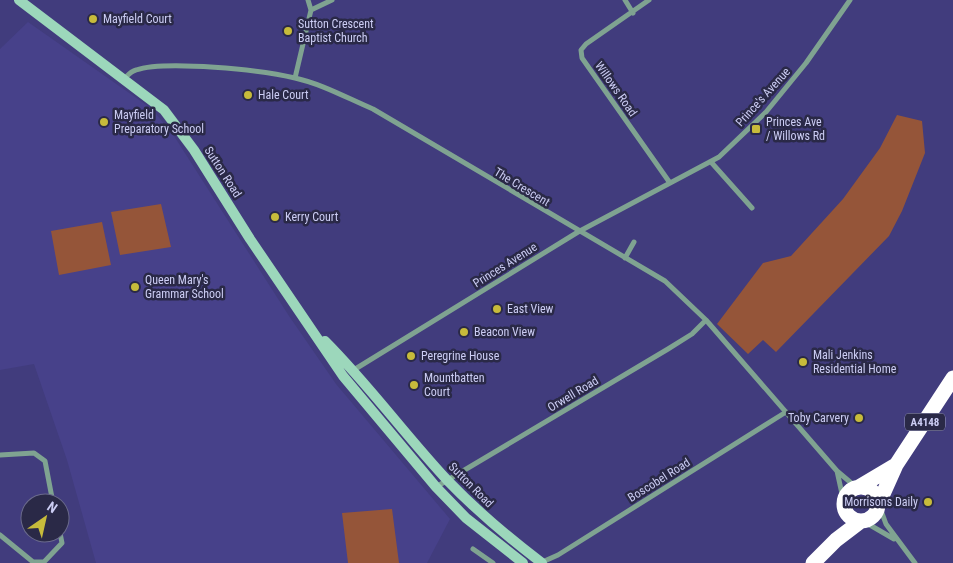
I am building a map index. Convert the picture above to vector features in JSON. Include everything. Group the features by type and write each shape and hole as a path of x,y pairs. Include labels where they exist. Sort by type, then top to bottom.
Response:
{"highway":[{"name":"A4148","path":"879,504 896,464 953,378"},
{"name":"A4148","path":"858,488 896,464"},
{"path":"813,563 836,540 862,521 872,518 879,504 872,491 858,488 849,492 836,540"},
{"path":"845,507 855,520 862,521"}],"street":[{"name":"Sutton Road","path":"19,0 81,49 151,98 176,123 250,240 343,376 436,487 466,518 523,563"},
{"path":"295,78 311,10 308,0"},
{"path":"311,10 332,0"},
{"path":"625,0 633,13"},
{"name":"Willows Road","path":"649,0 586,44 581,50 582,58 670,183"},
{"name":"Prince's Avenue","path":"670,183 719,157 766,112 806,63 850,0"},
{"name":"The Crescent","path":"124,79 134,70 166,67 229,69 295,78 334,92 372,109 578,232 665,281 706,320 837,471 858,488"},
{"path":"711,162 752,208"},
{"name":"Princes Avenue","path":"343,376 578,232 670,183"},
{"path":"624,258 634,242"},
{"name":"Orwell Road","path":"436,487 668,349 692,334 706,320"},
{"name":"Sutton Road","path":"310,326 354,370 448,480 509,538 541,563"},
{"name":"Boscobel Road","path":"541,563 558,555 786,412"},
{"path":"0,455 34,453 45,460 52,493"},
{"name":"The Crescent","path":"837,471 845,507"},
{"path":"879,504 886,524 915,563"},
{"path":"862,521 897,540"},
{"path":"0,535 33,562 44,562 62,543"},
{"path":"473,549 493,563"}],"shaded area":[{"name":"Queen Mary's Grammar School","path":"28,22 152,109 174,136 289,316 336,384 450,519 427,563 96,563 67,460 34,364 0,370 0,49"},
{"path":"897,115 922,121 925,153 902,211 889,236 776,352 763,340 748,354 717,324 763,263 791,256 843,199 880,148"},
{"path":"161,204 171,247 120,255 111,212"},
{"path":"102,222 111,265 59,275 51,231"},
{"path":"392,509 399,563 348,563 342,513"}],"place":[{"name":"Mayfield Court","path":"93,19"},
{"name":"Sutton Crescent Baptist Church","path":"288,31"},
{"name":"Hale Court","path":"248,95"},
{"name":"Mayfield Preparatory School","path":"104,122"},
{"name":"Princes Ave / Willows Rd","path":"756,129"},
{"name":"Kerry Court","path":"275,217"},
{"name":"Queen Mary's Grammar School","path":"135,287"},
{"name":"East View","path":"497,309"},
{"name":"Beacon View","path":"464,332"},
{"name":"Peregrine House","path":"411,356"},
{"name":"Mali Jenkins Residential Home","path":"803,362"},
{"name":"Mountbatten Court","path":"414,385"},
{"name":"Toby Carvery","path":"859,418"},
{"name":"Morrisons Daily","path":"928,502"}]}
